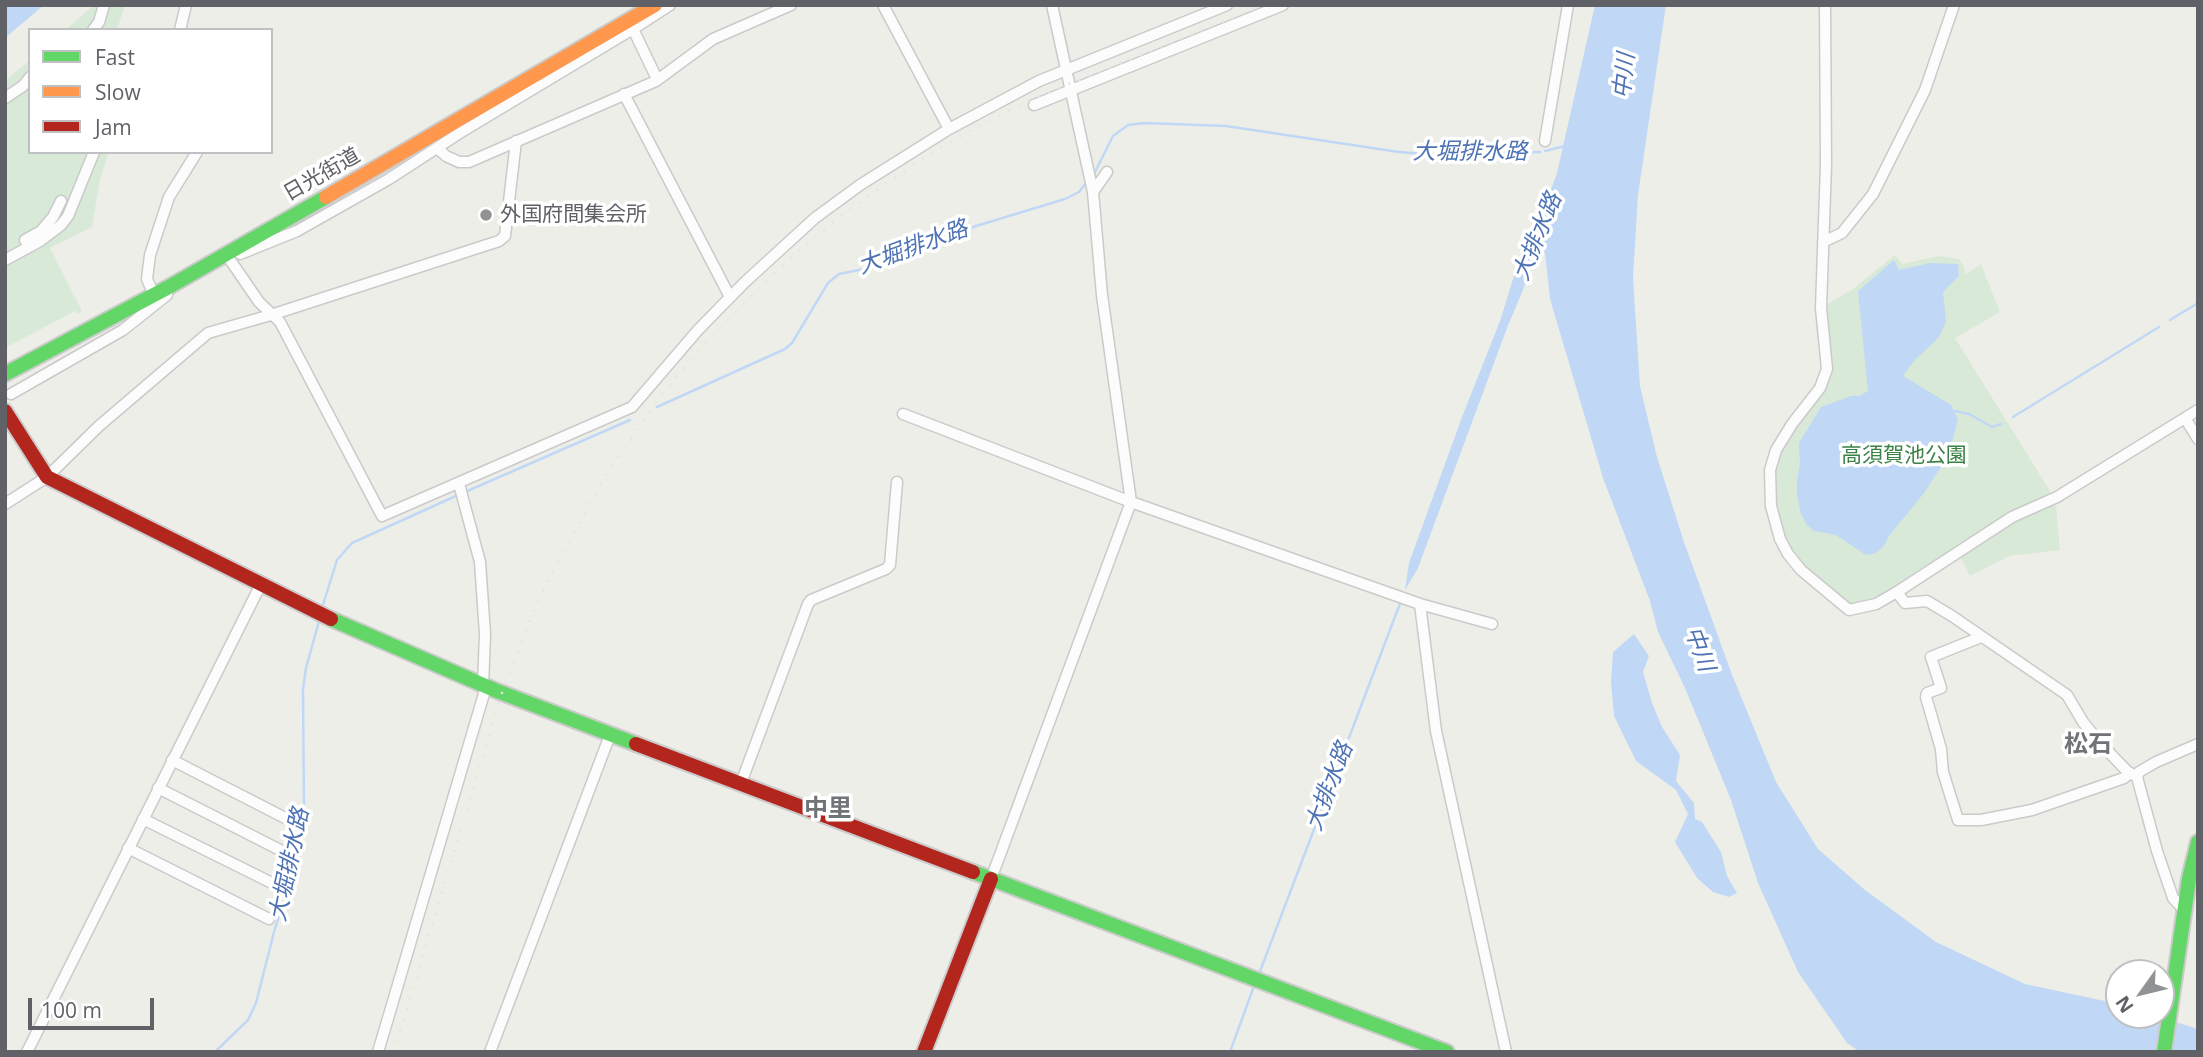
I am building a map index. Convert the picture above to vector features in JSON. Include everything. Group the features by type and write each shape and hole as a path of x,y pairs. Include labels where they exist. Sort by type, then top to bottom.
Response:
{"main road":[{"name":"日光街道","path":"5,373 157,289 634,5"},
{"name":"日光街道","path":"5,360 228,257 655,5"},
{"path":"5,411 47,477 322,615 484,686 610,735 1447,1052"},
{"path":"2164,1052 2184,910 2198,842"},
{"path":"924,1052 991,879"}],"street":[{"path":"94,28 104,5"},
{"path":"181,28 187,5"},
{"path":"670,5 389,179 297,231 228,257 259,302 274,314 382,516 632,407 730,297 815,219 860,185 949,129 1067,69 1227,5"},
{"path":"438,148 446,156 464,163 657,79 713,39 792,5"},
{"path":"883,5 949,129"},
{"path":"991,879 1131,502 1102,295 1093,192 1052,5"},
{"path":"1034,105 1283,5"},
{"path":"1545,141 1568,5"},
{"path":"1825,5 1826,166 1821,308 1827,369 1820,388 1776,450 1770,470 1771,506 1780,539 1794,564 1849,610 1876,604 2003,523 2057,497 2198,410"},
{"path":"1823,242 1842,233 1873,194 1925,90 1954,5"},
{"path":"633,29 657,79"},
{"path":"5,98 28,80"},
{"path":"624,94 730,297"},
{"path":"5,504 47,477 99,426 208,333 499,242 505,236 516,141"},
{"path":"5,260 54,232 68,216 93,154"},
{"path":"11,394 122,330 170,293 157,289 147,279 150,255 169,197 196,154"},
{"path":"1093,192 1107,172"},
{"path":"29,247 25,240 41,231 53,217 61,201"},
{"path":"902,414 1131,502 1417,603 1492,624"},
{"path":"2185,418 2198,439"},
{"path":"741,783 808,604 811,600 890,565 897,482"},
{"path":"378,1052 484,686 485,635 480,562 460,484"},
{"path":"26,1052 261,584"},
{"path":"1897,592 1905,603 1931,602 2067,695 2083,722 2133,775 2173,898 2184,910"},
{"path":"1417,603 1438,742 1506,1052"},
{"path":"1981,637 1931,657 1941,688 1926,697 1941,749 1943,772 1958,820 1981,820 2032,810 2133,775 2198,744"},
{"path":"490,1052 610,735"},
{"path":"172,760 293,822"},
{"path":"158,788 288,854"},
{"path":"143,819 280,887"},
{"path":"128,848 269,919"}],"green space":[{"path":"94,5 125,5 118,28 67,28"},
{"path":"28,62 28,154 108,154 100,179 92,227 50,248 82,311 78,314 75,311 5,348 5,81"},
{"name":"高須賀池公園","path":"1895,255 1902,264 1939,256 1959,259 1965,275 1981,264 2000,312 1955,338 2050,491 2049,496 2020,508 1915,572 1878,599 1847,604 1792,556 1775,513 1773,476 1778,452 1830,368 1826,305 1853,289"},
{"path":"2051,505 2056,506 2060,550 2009,556 1970,576 1960,557 2021,518"}],"water":[{"path":"5,5 44,5 5,38"},
{"name":"中川","path":"1595,5 1666,5 1638,195 1633,278 1640,386 1657,457 1684,542 1731,672 1776,782 1818,849 1865,890 1936,942 2025,984 2105,1001 2105,1029 2175,1029 2175,1022 2198,1029 2198,1052 1860,1052 1847,1043 1798,972 1758,883 1731,800 1685,688 1658,632 1650,601 1603,478 1550,299 1545,253 1541,247 1507,328 1418,568 1405,590 1409,563 1500,321 1521,253 1536,231 1557,173"},
{"path":"1894,260 1899,270 1930,263 1958,264 1959,276 1943,292 1946,322 1939,337 1903,376 1951,405 1958,420 1948,456 1924,493 1884,546 1876,553 1866,555 1836,535 1814,531 1806,524 1797,495 1799,443 1821,407 1868,391 1858,291"},
{"path":"1634,634 1649,656 1643,672 1652,703 1662,727 1680,755 1676,781 1694,803 1695,819 1702,822 1721,852 1727,876 1737,893 1729,897 1713,892 1697,878 1675,842 1688,814 1676,790 1636,761 1614,716 1611,682 1613,652"}],"waterway":[{"name":"大堀排水路","path":"1094,174 1113,136 1128,125 1145,123 1226,126 1399,152 1437,155 1540,152"},
{"name":"大堀排水路","path":"1545,151 1565,146"},
{"name":"大堀排水路","path":"657,407 785,349 792,343 828,283 839,274 879,266 976,226 1065,199 1079,192 1086,183"},
{"path":"2170,320 2198,303"},
{"path":"2013,417 2159,327"},
{"path":"1955,411 1969,414 1992,427 2001,424"},
{"name":"大堀排水路","path":"465,492 630,420"},
{"name":"大堀排水路","path":"322,608 337,560 352,543 458,495"},
{"name":"大排水路","path":"1259,974 1401,601"},
{"name":"大堀排水路","path":"215,1052 248,1020 256,1003 297,857 304,810 303,689 319,621"},
{"name":"大排水路","path":"1230,1052 1254,986"}],"railway":[{"path":"394,1052 502,693 532,615 553,570 604,478 660,397 691,359 763,284 802,248 841,216 919,161 976,127 1032,99 1264,5"}],"traffic: fast":[{"path":"5,374 167,288 326,197"},
{"path":"331,619 497,691 636,744"},
{"path":"2164,1052 2189,879 2198,842"},
{"path":"973,872 1447,1052"}],"traffic: slow":[{"path":"326,197 655,5"}],"traffic: jam":[{"path":"5,411 47,477 331,619"},
{"path":"636,744 973,872"},
{"path":"924,1052 991,879"}],"place":[{"name":"外国府間集会所","path":"486,215"}],"district":[{"name":"松石","path":"2088,745"},
{"name":"中里","path":"828,809"}]}
